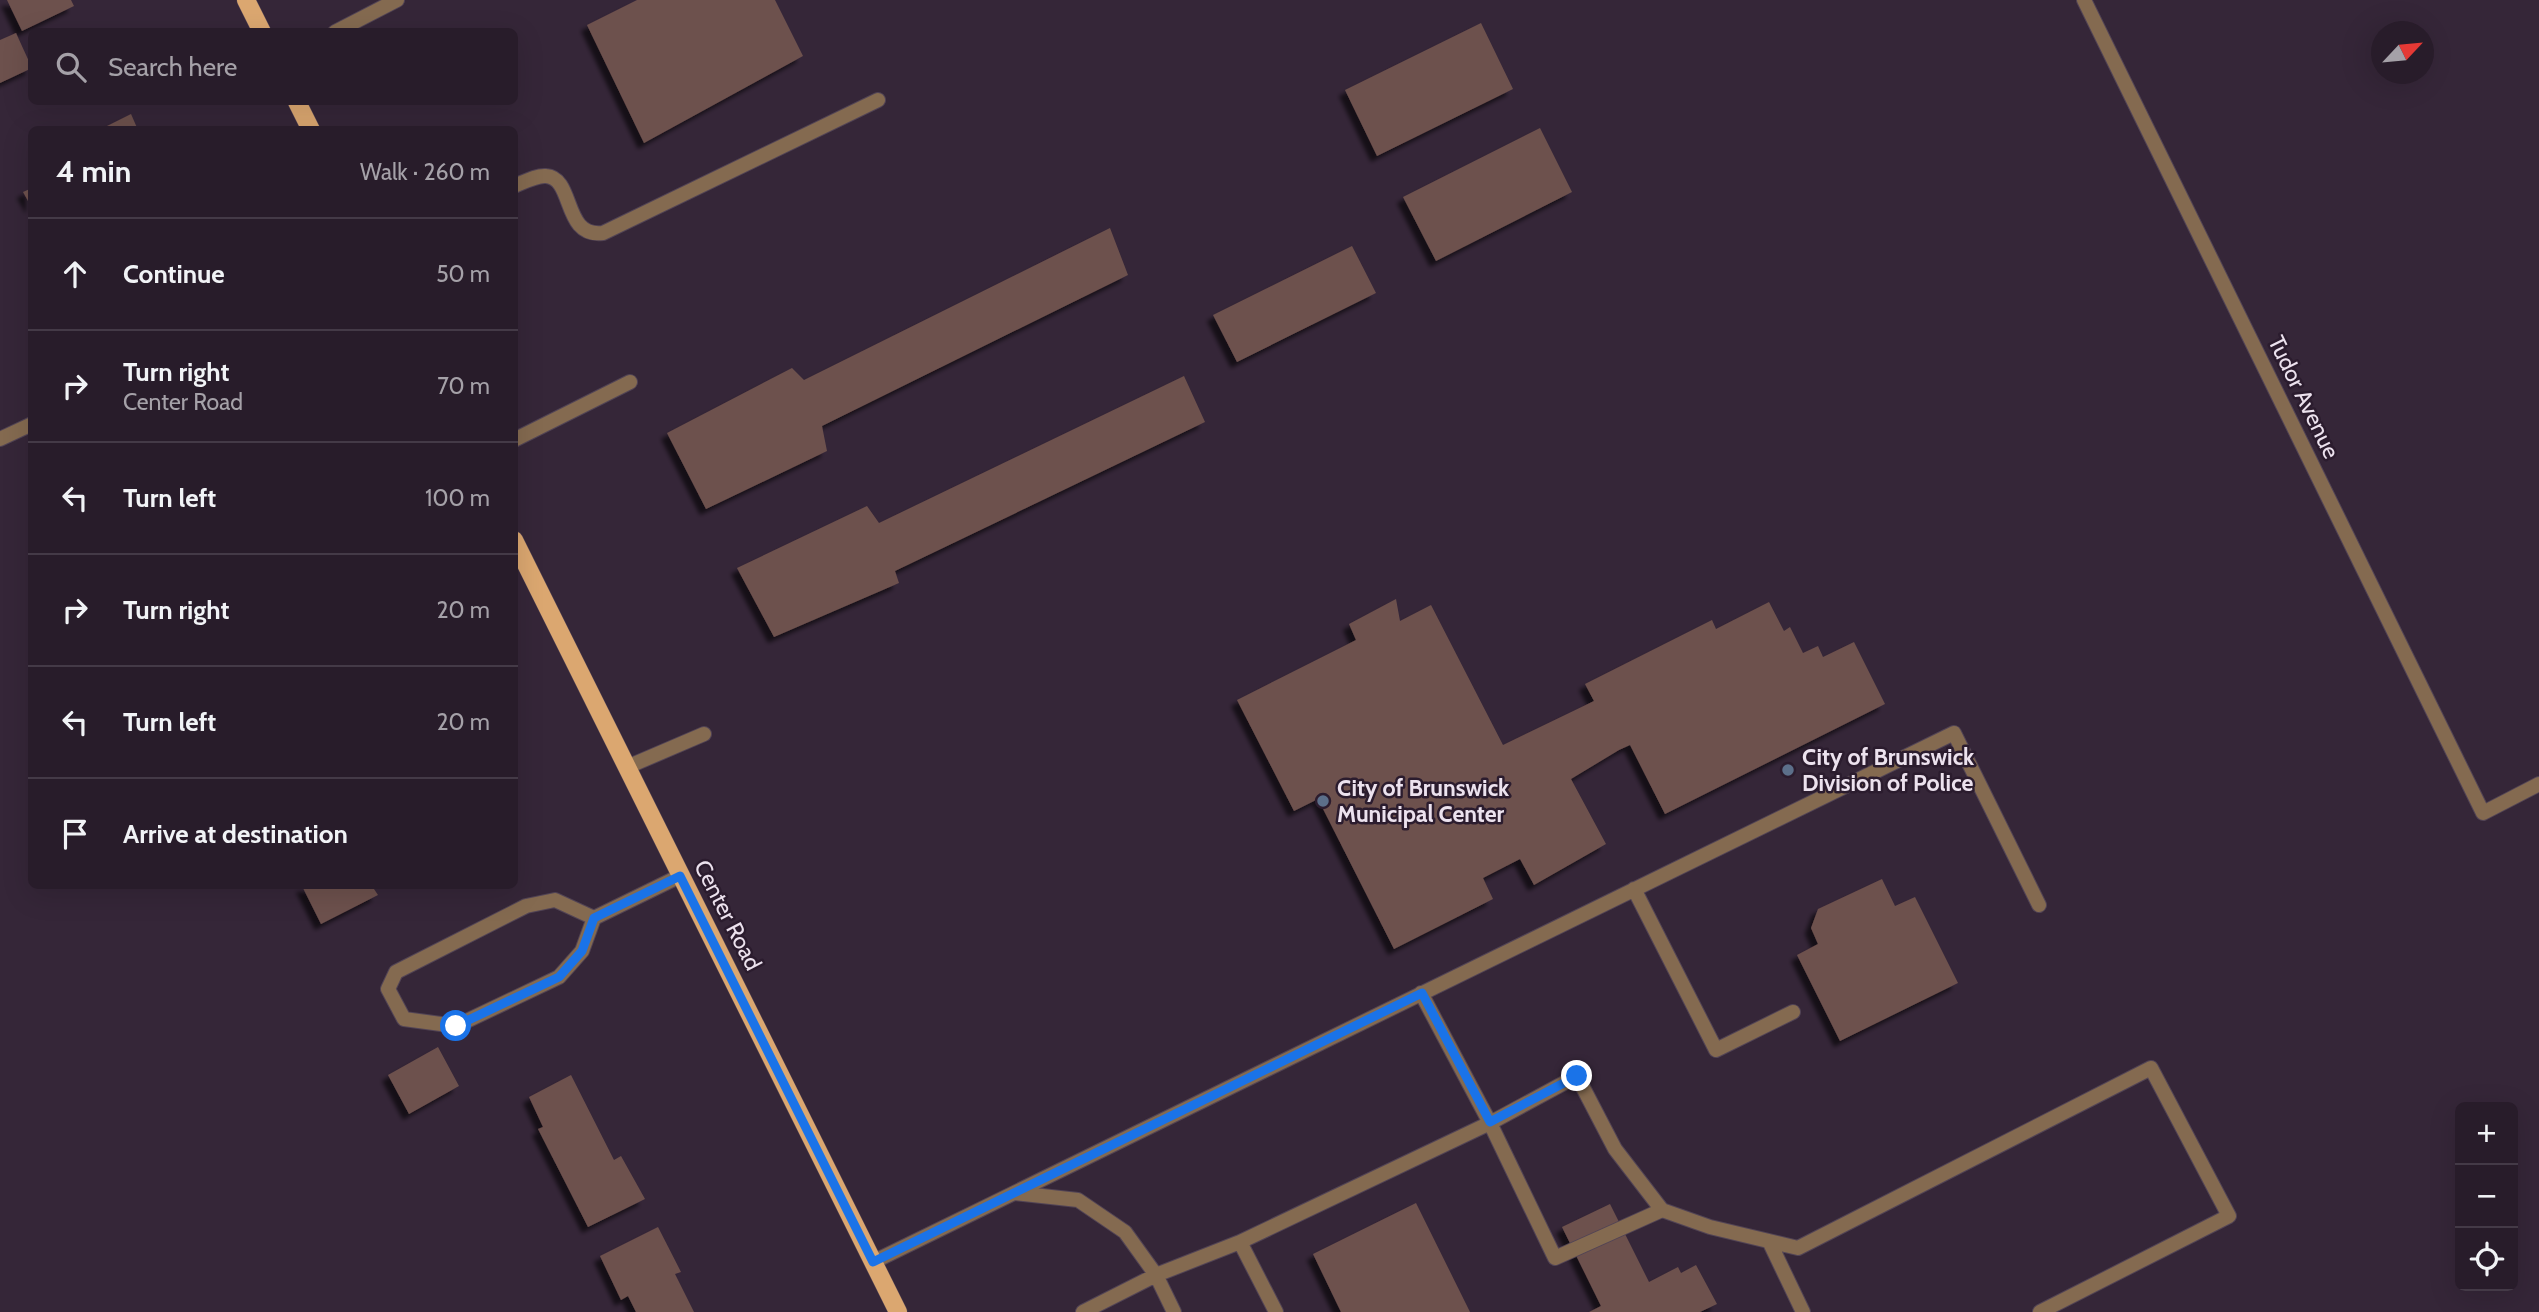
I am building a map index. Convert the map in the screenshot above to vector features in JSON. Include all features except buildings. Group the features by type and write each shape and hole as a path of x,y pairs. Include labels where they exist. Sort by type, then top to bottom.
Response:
{"main road":[{"path":"246,0 260,28"},
{"path":"298,105 309,126"},
{"name":"Center Road","path":"518,548 898,1312"}],"street":[{"path":"343,28 397,0"},
{"name":"Tudor Avenue","path":"2084,0 2483,813 2539,785"},
{"path":"518,185 550,176 558,181 581,229 593,234 603,233 878,100"},
{"path":"518,438 630,382"},
{"path":"0,439 28,426"},
{"path":"873,1262 1954,733 2039,905"},
{"path":"627,767 704,734"},
{"path":"594,918 555,900 526,906 396,972 388,989 404,1019 456,1026 559,977 582,951 594,918 680,876"},
{"path":"1634,889 1716,1049 1793,1012"},
{"path":"1422,993 1490,1122 1555,1258 1662,1210"},
{"path":"1083,1312 1156,1275 1240,1242 1490,1122 1577,1076 1615,1149 1662,1210 1710,1227 1798,1248 2151,1068 2229,1216 2040,1312"},
{"path":"1014,1193 1078,1200 1125,1233 1156,1275 1174,1312"},
{"path":"1769,1241 1803,1312"},
{"path":"1240,1242 1276,1312"}],"place":[{"name":"City of Brunswick Division of Police","path":"1788,770"},
{"name":"City of Brunswick Municipal Center","path":"1323,801"}],"route":[{"path":"456,1026 559,977 582,951 594,918 680,876 873,1262 1422,993 1490,1122 1577,1076"}]}
